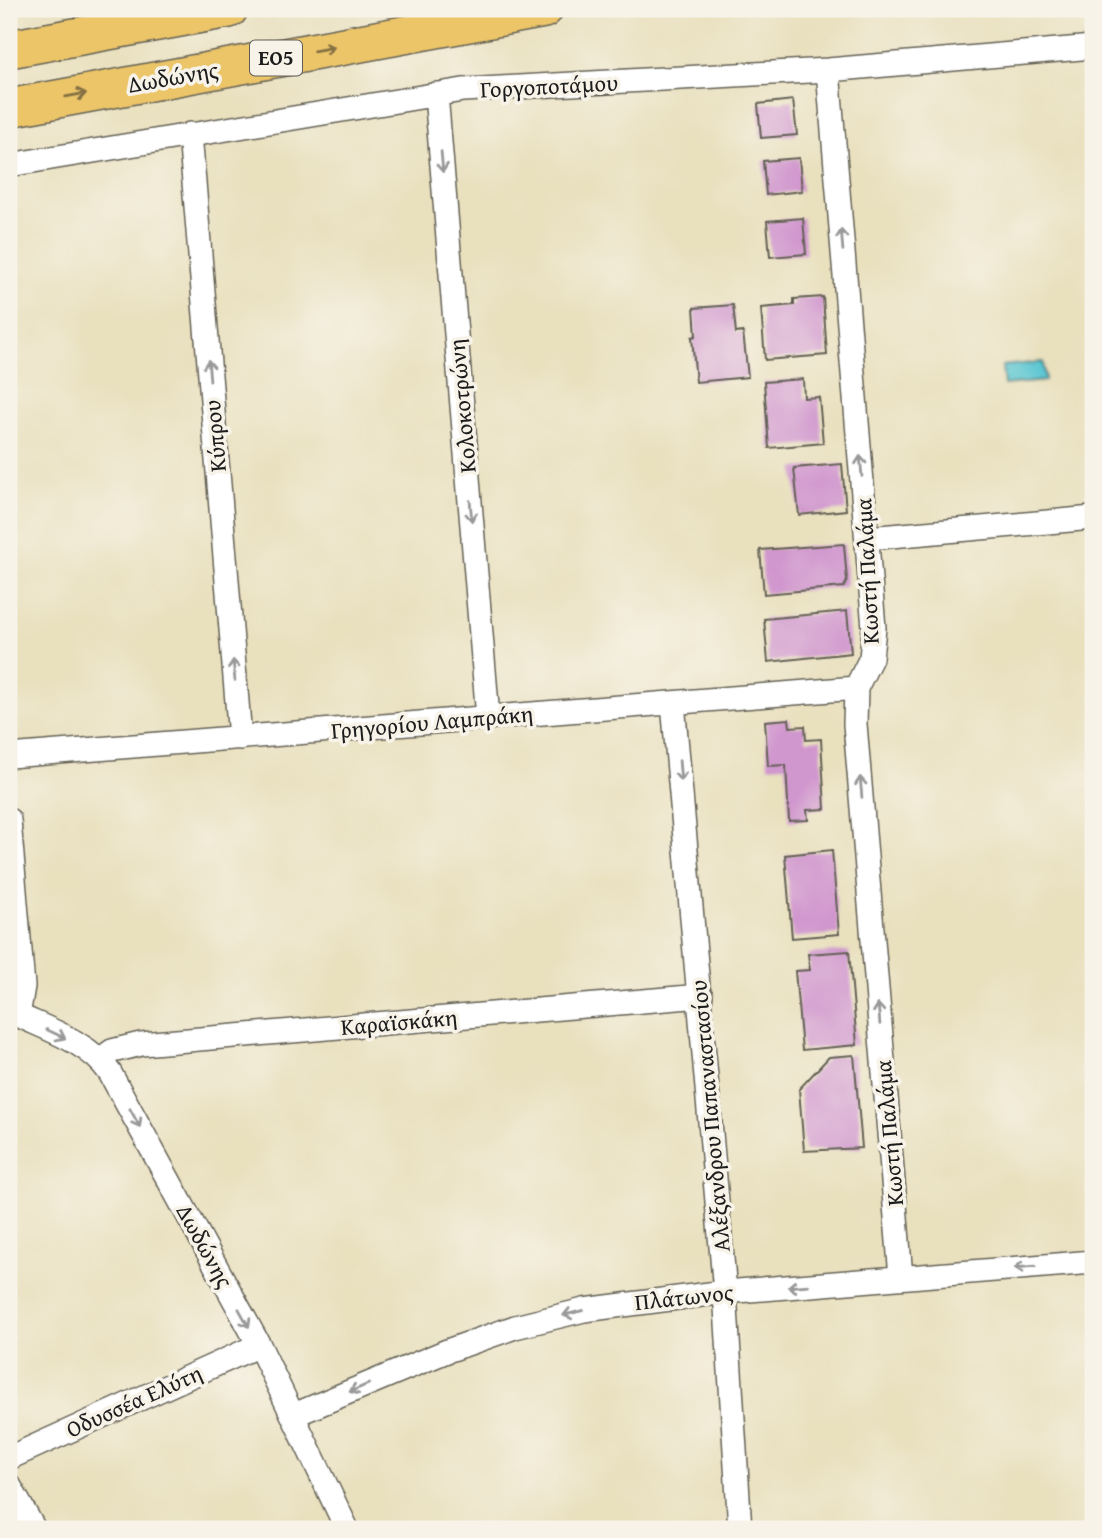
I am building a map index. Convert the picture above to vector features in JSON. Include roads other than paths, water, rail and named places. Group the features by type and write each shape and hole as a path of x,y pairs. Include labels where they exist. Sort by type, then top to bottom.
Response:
{"main road":[{"path":"9,49 229,9"},
{"name":"Δωδώνης","path":"9,108 544,9"}],"street":[{"name":"Γοργοποτάμου","path":"9,165 436,94 828,71 1093,47"},
{"name":"Κωστή Παλάμα","path":"828,71 868,538 873,648 856,688 855,724 901,1277"},
{"name":"Κολοκοτρώνη","path":"436,94 488,718"},
{"name":"Κύπρου","path":"190,134 240,738"},
{"path":"868,538 1093,518"},
{"name":"Γρηγορίου Λαμπράκη","path":"9,757 856,688"},
{"name":"Αλέξανδρου Παπαναστασίου","path":"673,703 701,996 725,1292 740,1529"},
{"path":"9,820 23,986 14,1014 85,1048 101,1059"},
{"name":"Καραϊσκάκη","path":"101,1059 112,1051 141,1044 701,996"},
{"name":"Δωδώνης","path":"101,1059 259,1345 347,1529"},
{"name":"Πλάτωνος","path":"294,1415 447,1351 515,1327 614,1304 725,1292 1093,1262"},
{"name":"Οδυσσέα Ελύτη","path":"9,1458 259,1345"},
{"path":"9,1485 34,1529"}],"water":[{"path":"1043,362 1045,381 1004,385 1002,366"}]}
